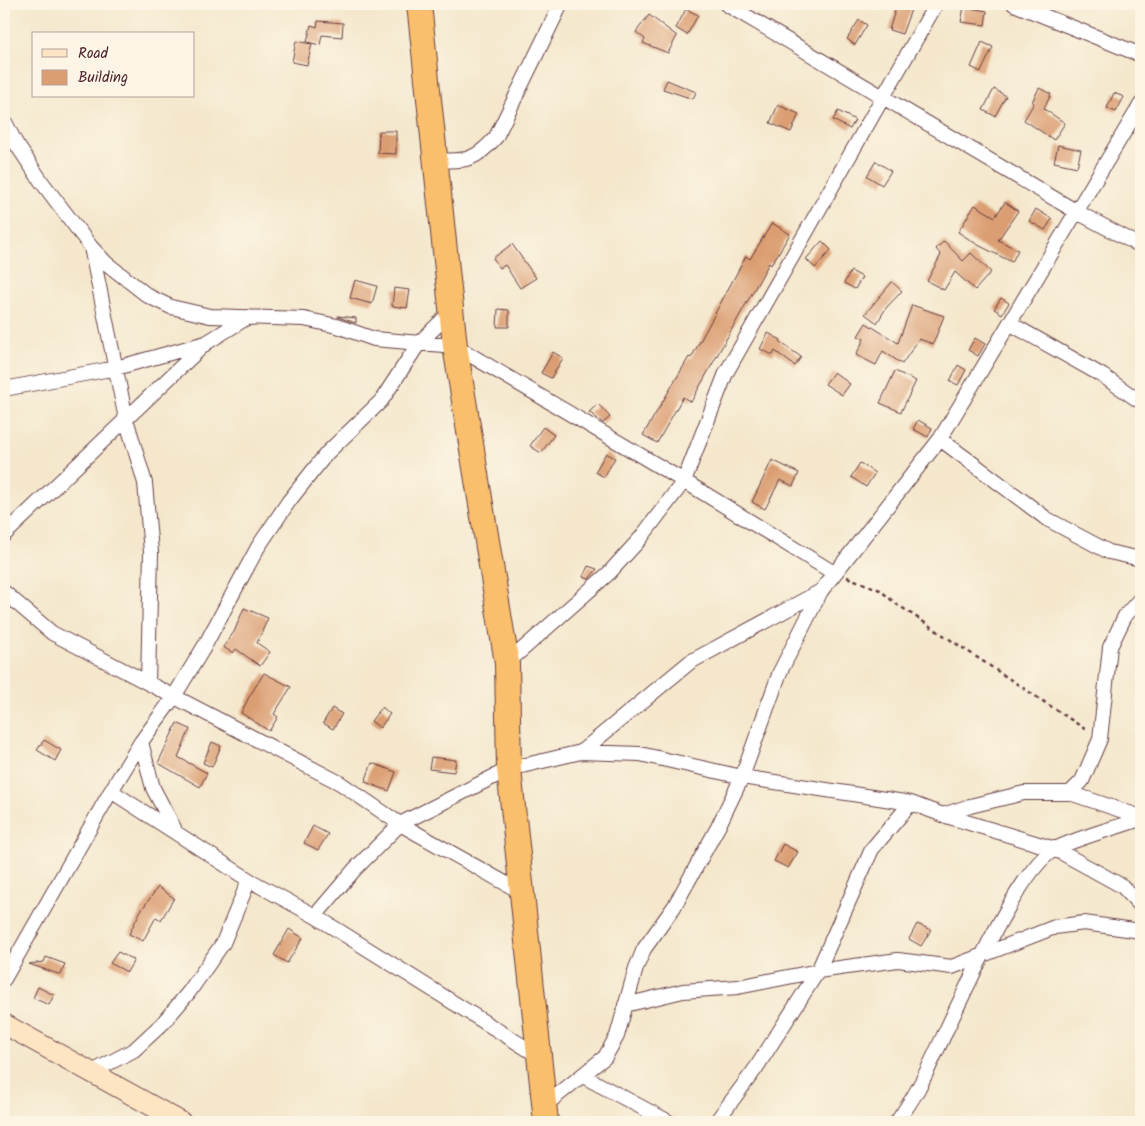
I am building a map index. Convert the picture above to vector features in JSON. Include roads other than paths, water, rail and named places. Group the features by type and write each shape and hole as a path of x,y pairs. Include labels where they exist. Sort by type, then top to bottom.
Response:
{"highway":[{"path":"419,4 455,346 507,663 509,769 537,1055 545,1114"}],"main road":[{"path":"4,1024 181,1122"}],"street":[{"path":"436,160 462,161 482,154 496,137 561,4"},
{"path":"726,4 1077,212 1141,246"},
{"path":"507,663 609,574 640,539 684,481 726,373 936,4"},
{"path":"1014,4 1141,55"},
{"path":"545,1114 605,1057 617,1036 636,968 644,949 674,907 742,777 780,672 821,591 940,439 1011,324 1141,104"},
{"path":"4,120 15,142 41,180 91,247 106,263 148,296 171,307 210,316 304,319 337,326 374,339 455,346 684,481 834,573"},
{"path":"91,247 126,419 145,484 151,552 148,683"},
{"path":"4,979 111,791 204,648 258,547 288,501 327,453 381,401 420,343 452,311"},
{"path":"4,534 206,343 248,316"},
{"path":"1011,324 1103,376 1141,402"},
{"path":"4,389 116,368 206,343"},
{"path":"940,439 1047,519 1109,552 1141,559"},
{"path":"581,752 690,662 821,591"},
{"path":"4,592 52,633 173,698 340,783 400,824 521,892"},
{"path":"1070,793 1082,782 1100,739 1110,647 1125,616 1141,598"},
{"path":"142,742 154,788 175,831"},
{"path":"315,916 355,869 400,824 509,769 581,752 640,754 742,777 912,804 1055,849 1122,886 1141,906"},
{"path":"111,791 249,880 315,916 537,1055"},
{"path":"943,815 970,806 1024,793 1070,793 1141,818"},
{"path":"716,1122 756,1068 818,971 872,849 912,804"},
{"path":"897,1122 918,1088 984,955 1021,887 1039,862 1055,849 1141,818"},
{"path":"90,1073 134,1050 163,1023 189,992 224,943 249,880"},
{"path":"625,1006 683,991 738,987 818,971 898,960 952,967 1055,927 1071,923 1141,931"},
{"path":"583,1076 669,1122"}]}
